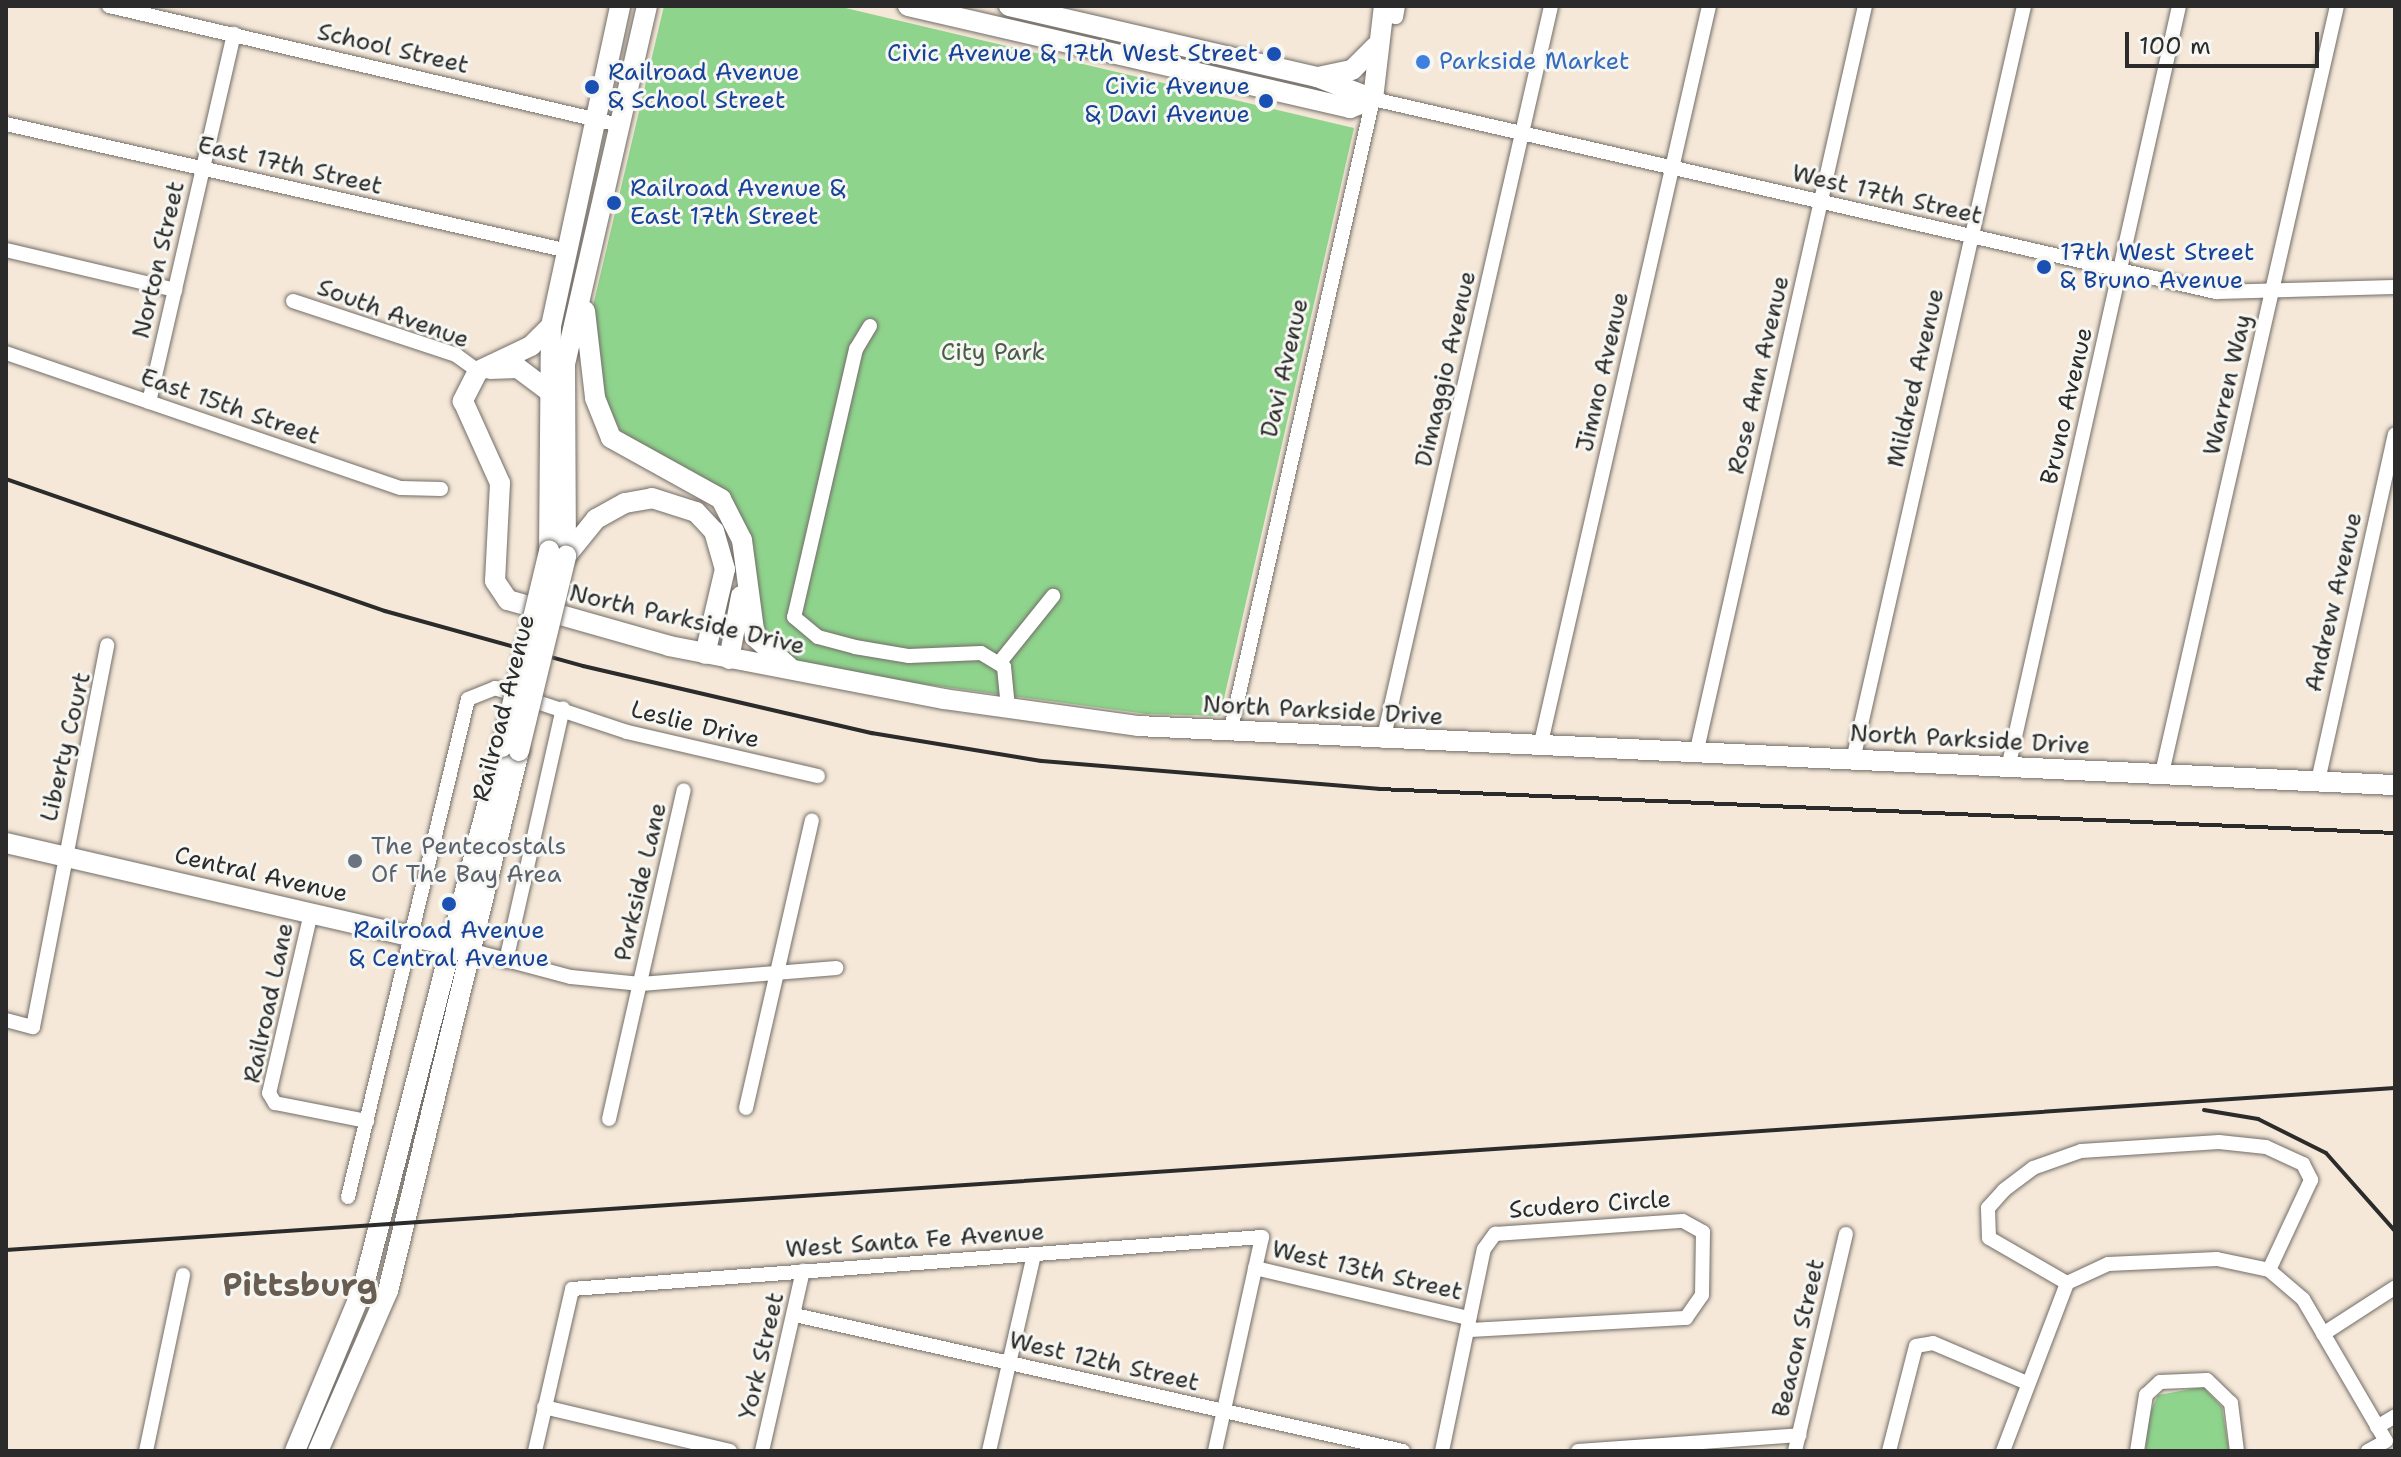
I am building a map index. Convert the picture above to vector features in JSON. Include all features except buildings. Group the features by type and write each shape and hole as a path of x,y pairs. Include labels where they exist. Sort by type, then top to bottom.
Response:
{"main road":[{"name":"Railroad Avenue","path":"558,554 548,391 551,326 564,250 620,6"},
{"name":"Railroad Avenue","path":"318,1451 330,1430 388,1291 473,951 510,749 558,554 565,364 647,6"},
{"path":"908,6 1350,108 1373,99"},
{"path":"1017,7 1317,77 1373,99"},
{"name":"Davi Avenue","path":"1373,99 1376,46 1388,9"},
{"path":"1317,77 1352,70 1376,46"},
{"path":"587,266 586,345 602,422 626,450 721,499 742,540 744,578 755,637 799,674"},
{"path":"478,371 531,346 551,326"},
{"path":"478,371 518,368 548,391"},
{"name":"North Parkside Drive","path":"478,371 463,401 500,483 493,569 502,595 580,624 705,654 799,674 1008,708 1230,733 2395,785"},
{"path":"558,554 596,519 625,503 652,498 696,512 714,531 725,569 705,654"},
{"path":"729,659 744,578"},
{"name":"Railroad Avenue","path":"295,1451 348,1337 448,945 510,749"},
{"name":"Central Avenue","path":"6,843 473,951"},
{"path":"324,1451 330,1430"}],"street":[{"name":"School Street","path":"109,6 619,125"},
{"name":"Dimaggio Avenue","path":"1383,741 1551,6"},
{"name":"Jimno Avenue","path":"1540,747 1709,6"},
{"name":"Rose Ann Avenue","path":"1696,754 1865,6"},
{"name":"Mildred Avenue","path":"1853,760 2024,6"},
{"name":"Bruno Avenue","path":"2008,768 2179,6"},
{"name":"Warren Way","path":"2162,773 2337,6"},
{"path":"1016,30 1017,7"},
{"name":"Norton Street","path":"149,402 234,34"},
{"name":"West 17th Street","path":"1373,99 2120,273 2271,296 2395,287"},
{"name":"Davi Avenue","path":"1230,733 1373,99"},
{"name":"East 17th Street","path":"6,124 564,250"},
{"path":"6,250 175,290"},
{"name":"South Avenue","path":"293,301 456,355 478,371"},
{"path":"870,326 856,349 794,617 803,630 855,647 909,656 981,653 1000,662"},
{"name":"East 15th Street","path":"6,353 401,488 441,489"},
{"name":"Andrew Avenue","path":"2318,781 2395,434"},
{"path":"1008,708 1000,662 1053,596"},
{"name":"Liberty Court","path":"6,1020 33,1027 107,645"},
{"path":"348,1197 468,699 495,688 563,708 506,961"},
{"name":"Leslie Drive","path":"563,708 669,744 818,776"},
{"name":"Parkside Lane","path":"609,1119 684,790"},
{"path":"746,1108 812,820"},
{"name":"Railroad Lane","path":"311,913 269,1093 275,1103 367,1121"},
{"name":"Central Avenue","path":"473,951 506,961 641,984 836,968"},
{"path":"2067,1283 1989,1238 1988,1208 2004,1190 2067,1154 2219,1142 2266,1147 2303,1164 2311,1180 2269,1270"},
{"name":"Scudero Circle","path":"1683,1221 1703,1232 1702,1295 1686,1318 1469,1324 1484,1249 1495,1234 1683,1221"},
{"name":"Beacon Street","path":"1795,1451 1846,1234"},
{"name":"West Santa Fe Avenue","path":"544,1407 572,1289 1262,1237 1255,1268"},
{"path":"989,1451 1034,1255"},
{"path":"2003,1451 2025,1382 2067,1283 2108,1264 2217,1259 2269,1270 2303,1299 2389,1446 2368,1451"},
{"path":"1215,1451 1255,1268"},
{"name":"West 13th Street","path":"1255,1268 1469,1324"},
{"name":"York Street","path":"762,1451 803,1271"},
{"path":"146,1451 183,1275"},
{"path":"2323,1334 2394,1288"},
{"name":"West 12th Street","path":"795,1315 1403,1451"},
{"path":"1442,1451 1469,1324"},
{"path":"1889,1451 1916,1346 1933,1343 2025,1382"},
{"path":"2137,1451 2146,1395 2160,1382 2207,1380 2231,1403 2237,1451"},
{"path":"535,1451 544,1407 730,1451"},
{"path":"2377,1427 2395,1416"},
{"path":"1578,1451 1799,1435"}],"green space":[{"name":"City Park","path":"664,6 837,6 1354,128 1220,716 1147,714 892,680 801,663 765,637 740,522 623,436 605,400 592,310"},
{"path":"2203,1387 2222,1407 2229,1451 2146,1451 2145,1424 2158,1395"}],"railway":[{"path":"6,479 385,611 583,666 872,733 1041,761 1379,789 2395,833"},
{"path":"6,1250 2395,1088"},
{"path":"2204,1110 2258,1119 2326,1153 2395,1231"}],"place":[{"name":"Civic Avenue & 17th West Street","path":"1274,54"},
{"name":"Parkside Market","path":"1423,62"},
{"name":"Railroad Avenue & School Street","path":"592,87"},
{"name":"Civic Avenue & Davi Avenue","path":"1266,101"},
{"name":"Railroad Avenue & East 17th Street","path":"614,203"},
{"name":"17th West Street & Bruno Avenue","path":"2044,267"},
{"name":"The Pentecostals Of The Bay Area","path":"355,861"},
{"name":"Railroad Avenue & Central Avenue","path":"449,904"}],"district":[{"name":"Pittsburg","path":"300,1285"}]}
